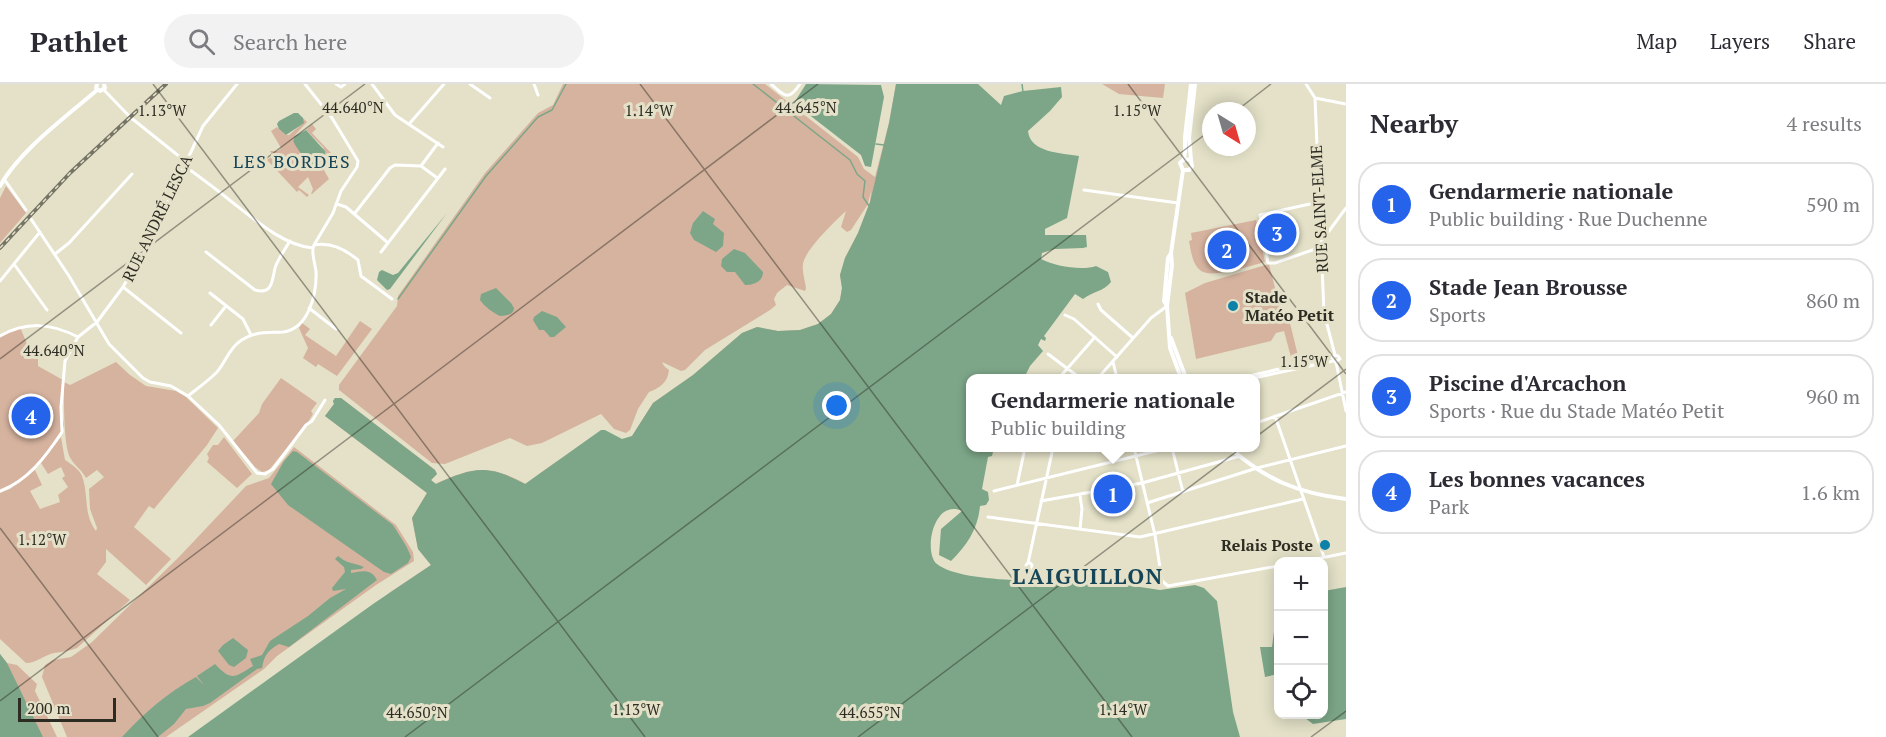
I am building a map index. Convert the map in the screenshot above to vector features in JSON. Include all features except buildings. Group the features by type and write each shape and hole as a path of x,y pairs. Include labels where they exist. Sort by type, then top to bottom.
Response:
{"main road":[{"path":"97,84 97,90"},
{"path":"1180,374 1170,348 1167,306 1172,266 1171,253 1184,170 1180,165 1184,159 1193,84"},
{"path":"1184,170 1192,168 1189,138 1193,84"},
{"path":"0,186 23,156 104,86"},
{"path":"1184,159 1191,160"},
{"path":"1171,338 1184,374"},
{"path":"1236,452 1257,468 1300,491 1346,499"}],"street":[{"name":"RUE ANDRÉ LESCA","path":"78,337 97,322 123,287 152,236 184,163 210,115 237,84"},
{"path":"188,396 216,372 234,346 251,334 294,329 309,308 316,282 313,247 337,204 340,191 357,167 358,158 332,118 305,84"},
{"path":"337,85 345,84"},
{"path":"372,84 393,112 443,147"},
{"path":"409,124 444,84"},
{"path":"471,84 490,98"},
{"path":"534,84 538,95"},
{"path":"771,84 789,96 800,84"},
{"path":"1306,84 1315,98 1346,104"},
{"path":"104,86 130,117 252,219 302,247 333,245 356,258 360,265 361,276 392,299"},
{"name":"RUE SAINT-ELME","path":"1315,98 1324,313 1338,358 1346,411"},
{"path":"421,166 438,143"},
{"path":"355,213 390,168 395,165 421,166 437,178"},
{"path":"381,252 445,169"},
{"path":"55,254 69,243 132,174"},
{"path":"4,179 26,210"},
{"path":"1084,190 1178,203"},
{"path":"1319,202 1260,214 1268,263 1275,263 1321,247"},
{"path":"337,204 355,213 387,242"},
{"path":"1321,242 1346,208"},
{"path":"31,219 55,254 109,344 137,373 150,382 171,386 188,396 219,425 257,473 263,475 273,468 306,425 312,421 326,400"},
{"path":"0,281 40,232"},
{"path":"206,252 255,290 262,291 268,289 273,282 275,267 290,241"},
{"path":"14,264 47,310"},
{"path":"123,287 181,333"},
{"path":"210,293 243,319 251,334"},
{"path":"1098,304 1101,310 1133,338"},
{"path":"211,325 226,306"},
{"path":"1102,374 1151,318 1167,306"},
{"path":"309,308 336,329"},
{"path":"1065,315 1074,319 1117,357"},
{"path":"0,336 10,330 45,324 78,337 65,361 61,407 64,425 62,432 35,468 22,480 0,491"},
{"path":"1063,374 1095,337"},
{"path":"1048,354 1075,374"},
{"path":"1260,374 1338,358"},
{"path":"1260,377 1338,358"},
{"path":"1113,362 1116,374"},
{"path":"1260,422 1344,392"},
{"path":"1275,416 1324,557 1346,553"},
{"path":"1147,503 1257,468 1346,446"},
{"path":"1017,485 1024,452"},
{"path":"1029,563 1052,452"},
{"path":"1135,452 1164,584 1168,586 1274,567"},
{"path":"994,491 1151,452"},
{"path":"1172,452 1184,492"},
{"path":"1041,501 1080,496 1142,483 1240,456"},
{"path":"1080,496 1082,509 1080,529"},
{"path":"988,517 1140,537 1303,499"}],"shaded area":[{"path":"563,84 765,84 858,157 864,169 875,177 896,84 897,277 487,536 230,737 389,593 431,565 418,549 412,518 427,493 325,416 334,404 335,398 341,398 435,470 437,474 431,480 435,484 460,474 481,470 501,473 526,484 583,447 604,440 632,436 653,403 693,375 742,333 757,327 778,331 800,330 818,324 831,314 840,300 842,288 840,275 845,258 870,202 871,191 868,204 851,230 847,232 841,227 846,211 809,251 803,264 805,291 787,285 777,293 774,299 776,305 770,310 705,350 685,370 681,371 662,362 669,370 667,378 660,386 649,392 638,409 630,430 626,433 614,429 601,414 542,443 527,446 510,438 445,464 432,463 339,390 339,385 397,306 398,296 485,173 538,113 553,105"},
{"path":"806,84 881,85 884,97 871,167 865,166 861,155 794,103"},
{"path":"896,84 978,84 1001,105 1004,96 1023,91 1061,87 1062,97 1028,131 1034,144 1041,148 1056,153 1079,156 1067,218 1045,229 1045,235 1086,235 1087,247 1055,249 1042,253 1041,259 1068,267 1096,266 1108,272 1111,282 1105,288 1083,299 1075,294 1044,336 1045,341 1041,339 1038,345 1043,351 1026,374 966,374 966,452 993,452 992,456 988,457 982,489 988,492 989,500 986,505 980,506 971,536 951,561 939,555 941,529 962,511 952,509 944,512 933,529 931,549 933,558 937,564 951,571 994,579 1110,580 1160,590 1195,585 1204,588 1217,601 1233,712 1240,737 188,737 431,565 418,549 412,518 427,493 325,416 334,404 335,398 341,398 435,470 437,474 431,480 436,484 461,474 481,470 500,473 525,484 601,430 622,439 632,436 653,403 693,375 742,333 757,327 778,331 800,330 818,324 831,314 840,300 842,288 840,275 845,258 870,202"},
{"path":"1102,84 1165,84 1163,98 1119,94"},
{"path":"294,113 298,113 303,118 304,123 286,135 277,124"},
{"path":"302,117 307,122 295,135 293,141 315,169 318,160 325,154 323,147 306,130 312,124 316,129 312,133 331,153 320,163 329,179 312,194 313,189 308,177 298,187 309,195 307,197 299,190 297,192 267,160 271,157 275,160 279,158 273,156 270,151 278,151 281,148 271,131 277,127 289,135 303,123"},
{"path":"306,130 325,151 325,154 318,160 321,168 318,170 304,157 293,141 295,136"},
{"path":"6,186 26,213 0,243 0,198"},
{"path":"703,211 715,219 713,224 724,233 723,246 716,252 694,240 690,233 693,223"},
{"path":"447,213 387,290 377,280 379,272 382,270 393,275 398,273"},
{"path":"1256,220 1265,262 1232,271 1214,273 1206,273 1198,268 1190,249 1191,233"},
{"path":"734,249 745,253 763,272 759,281 745,285 735,272 727,272 721,266 722,259"},
{"name":"Stade Matéo Petit","path":"1269,264 1283,320 1289,319 1299,360 1292,361 1284,331 1276,333 1271,341 1196,359 1185,293 1205,283"},
{"path":"496,288 514,308 511,314 500,316 480,300 481,294"},
{"path":"542,311 557,317 566,327 554,337 550,337 544,330 539,330 533,320"},
{"path":"360,321 372,329 337,376 318,364 316,367 303,358 308,348 299,328 302,323 310,329 305,335 336,356"},
{"path":"20,327 27,344 38,358 38,366 63,380 61,407 64,425 54,446 61,437 65,460 82,476 89,518 96,531 90,509 89,489 104,477 97,470 86,478 68,453 64,382 70,385 116,362 146,386 176,391 186,397 218,428 207,445 154,509 149,506 134,527 171,559 146,585 106,549 106,562 97,574 130,600 77,648 50,654 34,662 26,663 0,639 0,493 10,489 35,470 42,485 30,491 40,509 60,502 58,495 68,487 62,478 65,476 61,467 48,474 41,463 51,450 22,479 0,491 0,336"},
{"path":"281,378 317,403 311,411 313,414 308,422 269,470 262,472 233,441 259,413 262,404"},
{"path":"224,437 252,474 237,488 207,462 209,458 207,454 213,445 218,445"},
{"path":"294,447 396,525 413,552 414,561 376,585 277,656 264,669 166,737 67,737 42,677 45,665 53,660 71,657 92,642 179,557 246,486 269,478"},
{"path":"293,451 393,525 410,553 408,563 391,574 384,572 288,505 271,484 284,461"},
{"path":"338,556 364,567 351,570 351,573 369,572 377,580 289,647 279,644 272,649 265,657 262,668 257,669 210,703 186,709 174,724 158,737 122,737 156,704 185,683 196,677 204,685 197,676 215,664 234,676 253,666 250,659 262,655 270,641 346,589 333,591 332,588 345,572 344,567 335,559"},
{"path":"1346,587 1346,719 1313,724 1306,719 1328,719 1328,590"},
{"path":"1274,631 1274,675 1265,677 1260,647 1272,647"},
{"path":"233,638 248,650 246,658 234,667 229,665 218,651"},
{"path":"0,654 7,663 17,665 37,684 35,691 57,737 25,737 0,677"},
{"path":"0,654 7,663 43,737 0,737"}],"waterway":[{"path":"398,299 486,176 538,117 552,110 566,84"},
{"path":"753,84 850,160 857,174 865,181 863,197 869,206"},
{"path":"1022,84 1023,92"},
{"path":"876,144 884,145"}],"railway":[{"path":"0,248 70,173 166,84"}],"place":[{"name":"Piscine d'Arcachon","path":"1277,233"},
{"name":"Stade Jean Brousse","path":"1227,250"},
{"name":"Stade Matéo Petit","path":"1233,306"},
{"name":"Les bonnes vacances","path":"31,416"},
{"name":"Gendarmerie nationale","path":"1113,494"},
{"name":"Relais Poste","path":"1325,545"}],"district":[{"name":"LES BORDES","path":"292,161"},
{"name":"L'AIGUILLON","path":"1088,575"}]}
